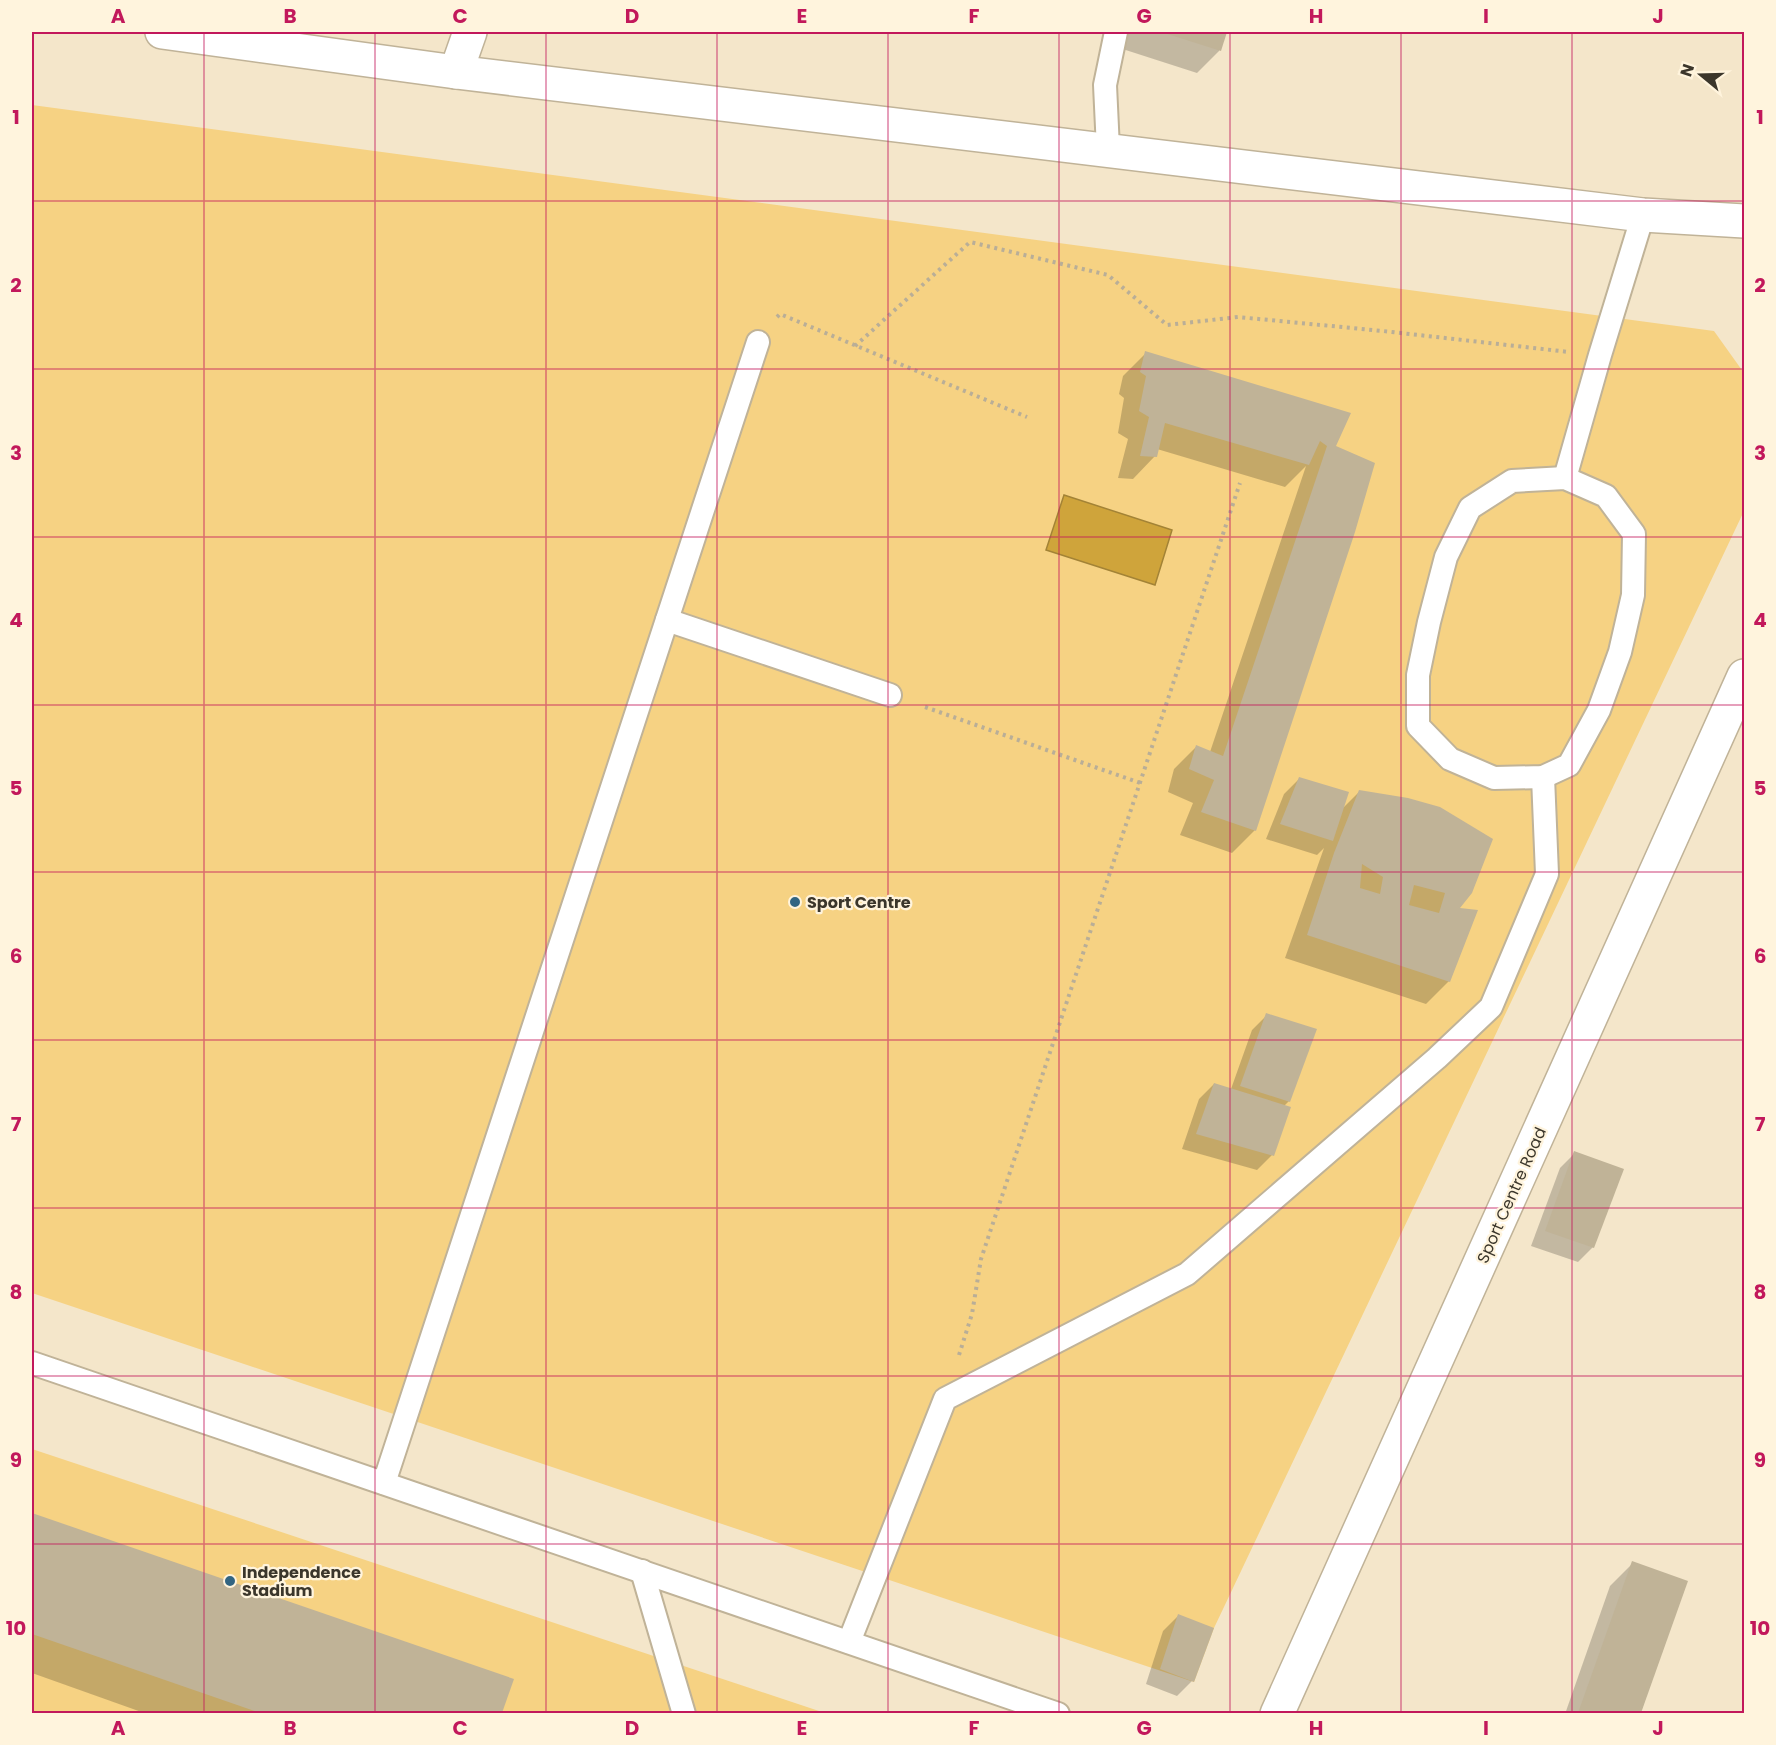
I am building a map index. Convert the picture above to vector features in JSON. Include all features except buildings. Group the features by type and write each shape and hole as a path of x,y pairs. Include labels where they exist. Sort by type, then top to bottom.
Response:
{"street":[{"path":"162,32 456,72 1643,215 1744,221"},
{"path":"456,72 470,32"},
{"name":"Sport Centre Road","path":"1277,1713 1744,676"}],"lane":[{"path":"1108,149 1105,86 1116,32"},
{"path":"1565,478 1643,215"},
{"path":"384,1483 758,342"},
{"path":"1565,478 1606,496 1634,534 1633,595 1620,652 1599,710 1569,765 1542,777 1494,778 1450,759 1419,726 1418,675 1429,622 1446,557 1470,508 1512,481 1565,478"},
{"path":"667,620 890,695"},
{"path":"849,1642 945,1399 1187,1274 1437,1058 1491,1007 1547,874 1542,777"},
{"path":"32,1362 1058,1713"},
{"path":"642,1571 684,1713"}],"path":[{"path":"855,346 970,242 1108,275 1167,326 1238,317 1600,355"},
{"path":"758,342 780,314 1027,417"},
{"path":"945,1399 972,1314 981,1259 1240,483"},
{"path":"925,707 1140,783"}],"shaded area":[{"name":"Sport Centre","path":"32,105 1714,331 1744,373 1744,511 1214,1628 1194,1682 32,1293"},
{"path":"1064,495 1172,530 1155,585 1046,550"},
{"name":"Independence Stadium","path":"32,1449 825,1713 32,1713"}],"place":[{"name":"Sport Centre","path":"795,902"},
{"name":"Independence Stadium","path":"230,1581"}]}
